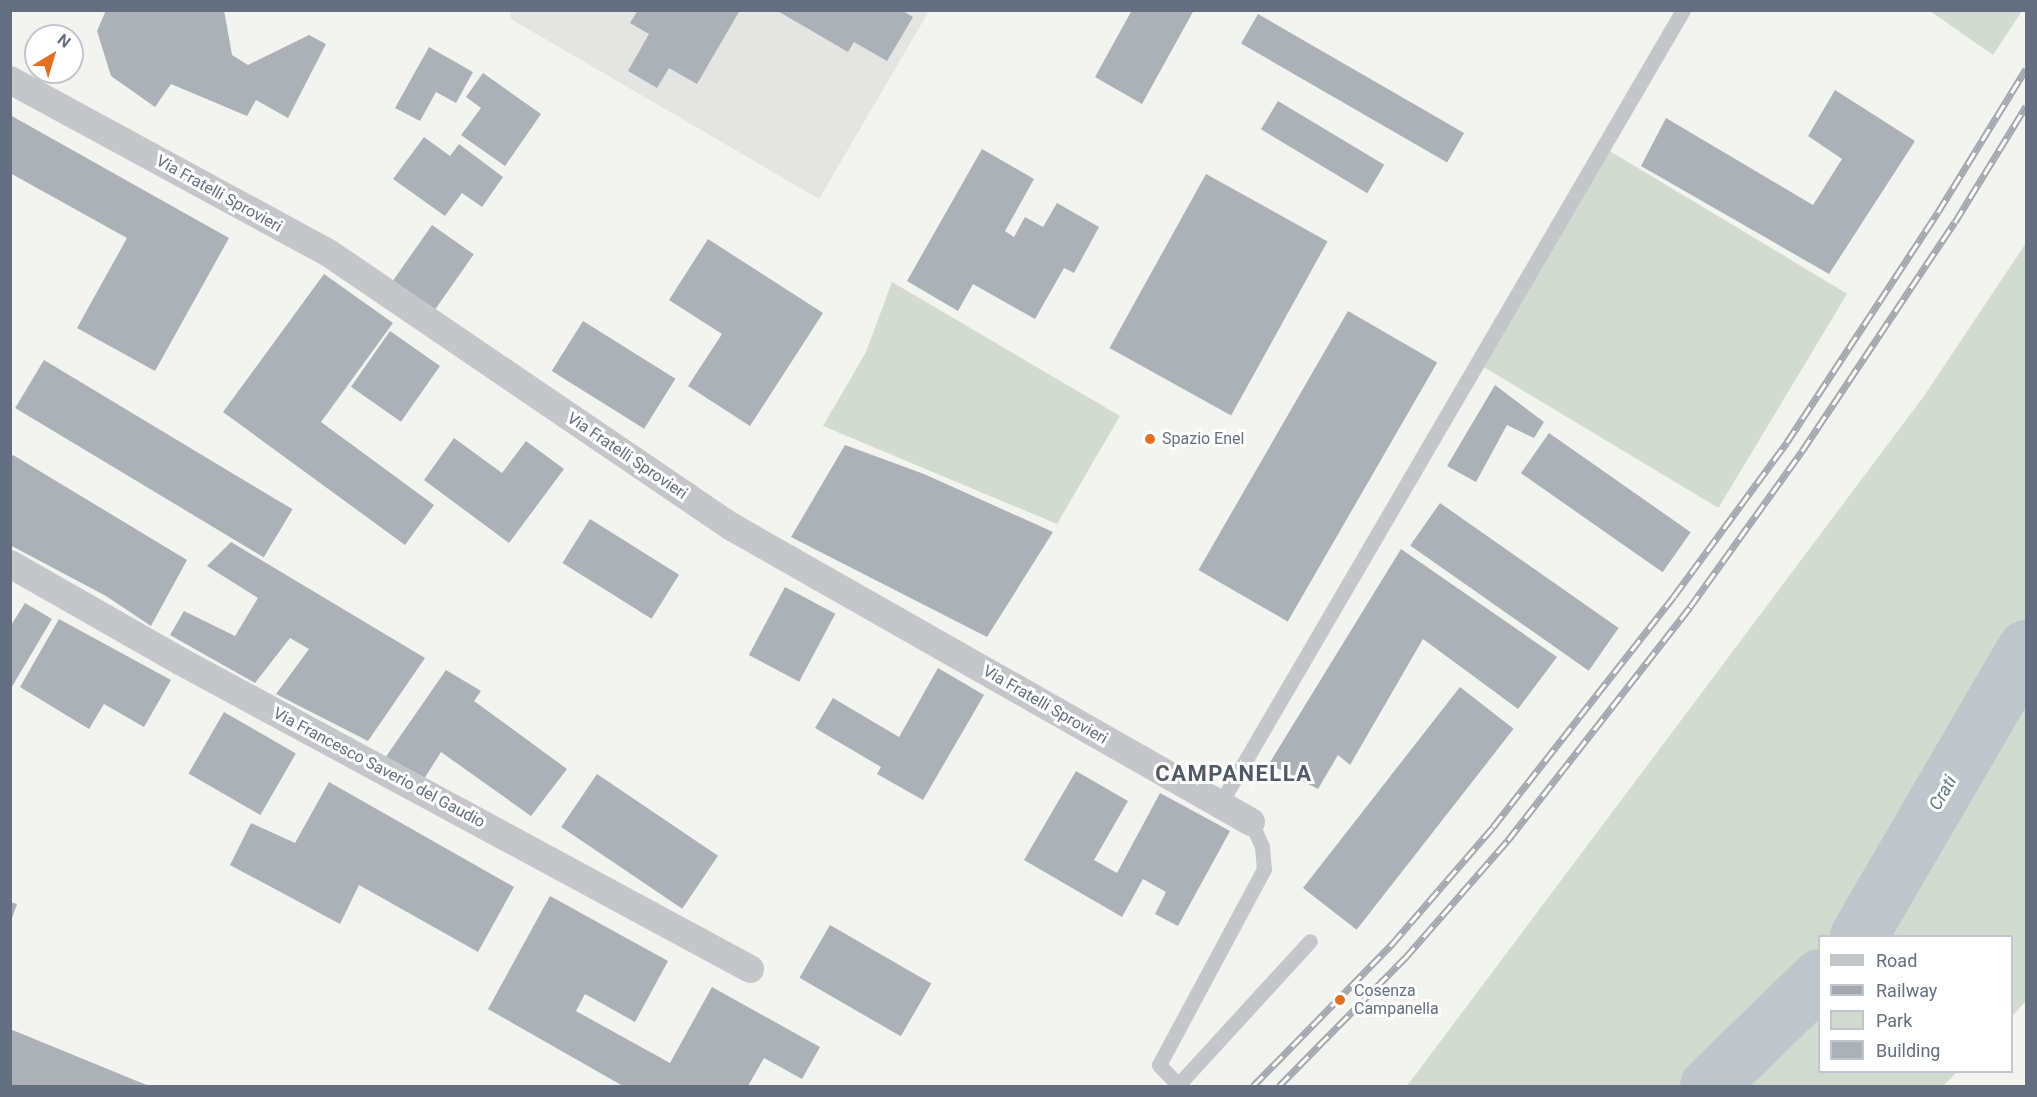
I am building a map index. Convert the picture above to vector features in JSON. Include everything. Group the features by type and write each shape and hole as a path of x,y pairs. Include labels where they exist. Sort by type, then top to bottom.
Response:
{"street":[{"name":"Via Fratelli Sprovieri","path":"10,80 330,254 732,527 1251,822"},
{"name":"Via Francesco Saverio del Gaudio","path":"10,564 180,661 750,969"}],"lane":[{"path":"1220,804 1683,10"},
{"path":"1251,822 1262,847 1264,869 1159,1065 1178,1085 1310,940"}],"shaded area":[{"path":"510,11 929,11 819,199 511,19"}],"green space":[{"path":"1930,11 2022,11 1993,55"},
{"path":"1608,150 1847,294 1718,508 1479,364"},
{"path":"2026,243 2026,1001 2013,1015 2013,935 1818,935 1818,1073 1956,1073 1943,1086 1407,1086 1924,396"},
{"path":"892,282 1120,416 1057,524 823,426 866,352"}],"building":[{"path":"106,10 224,10 232,55 248,65 309,35 326,44 288,118 256,100 247,116 171,84 155,107 111,76 97,31"},
{"path":"638,10 740,10 697,84 669,68 657,88 628,71 649,34 630,23"},
{"path":"776,10 901,10 913,17 887,61 854,42 848,52"},
{"path":"1132,10 1194,10 1142,104 1095,77"},
{"path":"1258,14 1464,133 1447,162 1241,43"},
{"path":"429,47 473,72 456,103 436,92 420,121 395,108"},
{"path":"483,73 541,114 505,166 461,135 481,108 466,97"},
{"path":"1835,90 1915,141 1829,274 1641,166 1666,118 1813,205 1842,159 1808,136"},
{"path":"1278,101 1384,165 1367,193 1261,129"},
{"path":"10,115 229,238 155,371 77,328 127,238 10,173"},
{"path":"424,137 450,156 459,144 503,177 482,207 462,193 445,216 393,179"},
{"path":"982,149 1034,179 1005,231 1014,237 1025,217 1043,227 1057,203 1099,227 1074,273 1064,268 1035,319 973,284 958,311 907,281"},
{"path":"1206,174 1328,241 1231,415 1110,348"},
{"path":"432,225 474,254 432,313 391,284"},
{"path":"708,239 823,313 750,426 688,386 722,334 669,300"},
{"path":"324,274 393,323 321,422 434,505 405,545 223,412"},
{"path":"1348,311 1437,362 1288,621 1198,570"},
{"path":"583,321 675,379 644,429 552,371"},
{"path":"390,331 440,366 401,422 351,387"},
{"path":"44,360 293,509 264,557 15,408"},
{"path":"1495,385 1544,422 1534,438 1507,425 1476,482 1447,466"},
{"path":"1549,433 1691,532 1663,572 1521,473"},
{"path":"454,438 502,473 526,441 564,469 509,543 424,480"},
{"path":"845,445 924,474 1053,532 987,637 791,537"},
{"path":"13,455 187,560 151,626 106,596 10,545 10,458"},
{"path":"1440,503 1619,628 1589,671 1410,546"},
{"path":"590,519 679,575 651,619 562,563"},
{"path":"231,542 425,658 368,741 276,694 309,649 290,638 255,683 170,635 184,611 235,636 258,598 207,566"},
{"path":"1401,549 1557,657 1518,709 1423,639 1350,765 1338,755 1318,789 1269,764"},
{"path":"785,587 835,614 799,682 749,655"},
{"path":"25,603 52,619 10,690 10,627"},
{"path":"59,619 171,680 144,727 104,704 89,729 20,687"},
{"path":"938,668 984,695 923,800 877,774 881,767 815,728 833,698 899,737"},
{"path":"446,670 481,691 474,701 567,769 531,816 441,752 424,779 385,758"},
{"path":"1460,687 1514,729 1357,930 1303,888"},
{"path":"224,712 296,754 260,815 188,773"},
{"path":"1076,771 1128,801 1094,860 1117,873 1160,793 1230,831 1178,926 1155,914 1166,892 1143,879 1122,917 1024,860"},
{"path":"597,774 718,856 682,909 561,827"},
{"path":"329,782 514,887 478,952 359,885 340,924 230,865 251,823 295,843"},
{"path":"550,896 668,961 635,1022 585,994 576,1011 670,1063 712,987 820,1047 802,1079 764,1058 748,1086 623,1086 488,1009"},
{"path":"10,902 17,904 11,921 10,921"},
{"path":"830,925 931,984 901,1036 800,978"},
{"path":"10,1029 149,1086 10,1086"}],"waterway":[{"name":"Crati","path":"1860,935 2026,649"},
{"name":"Crati","path":"1709,1086 1818,980"}],"railway":[{"path":"1253,1086 1392,944 1493,827 1674,596 1787,442 1938,212 2026,69"},
{"path":"1279,1086 1405,958 1508,840 1690,607 1802,451 1955,222 2026,106"}],"place":[{"name":"Spazio Enel","path":"1150,439"},
{"name":"Cosenza Campanella","path":"1340,1000"}],"district":[{"name":"CAMPANELLA","path":"1234,774"}]}
